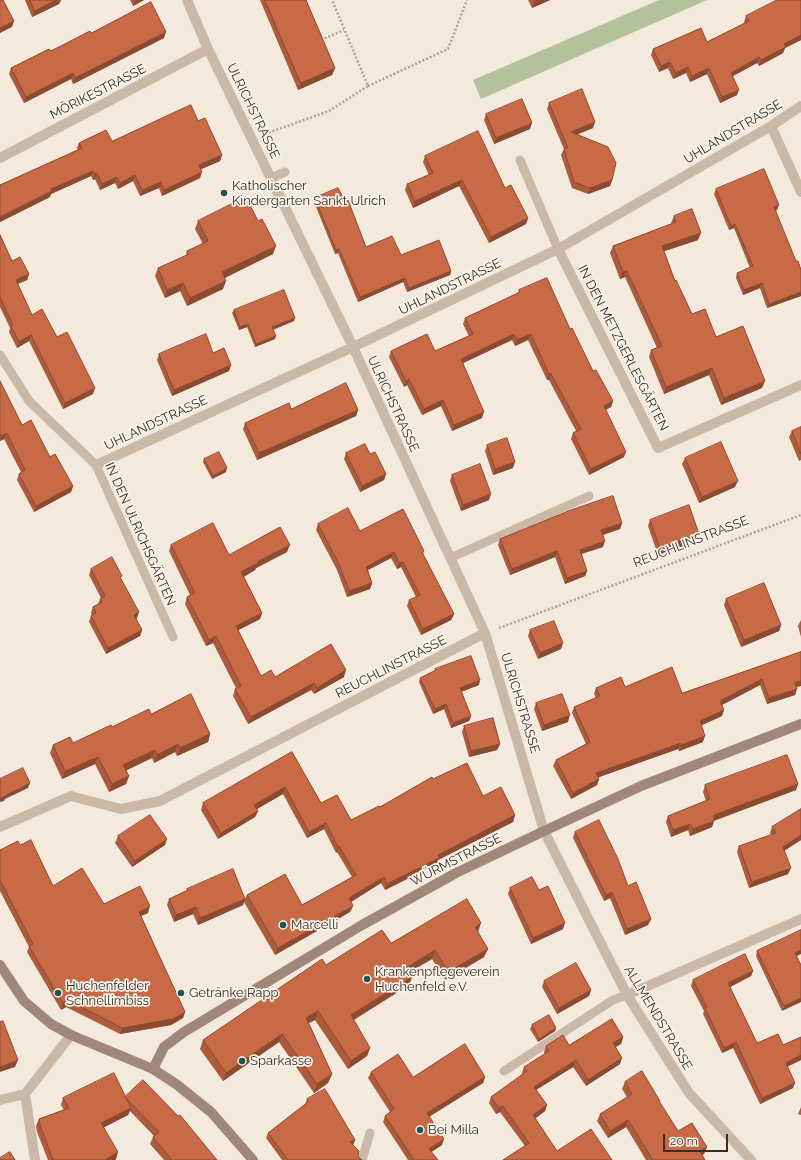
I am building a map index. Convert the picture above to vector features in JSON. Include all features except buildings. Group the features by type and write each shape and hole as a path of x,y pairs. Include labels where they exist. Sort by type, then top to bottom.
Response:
{"street":[{"name":"ULRICHSTRASSE","path":"187,0 208,49 353,348 485,633 544,830"},
{"name":"MÖRIKESTRASSE","path":"0,158 208,49"},
{"name":"UHLANDSTRASSE","path":"96,465 353,348 558,249 771,126 801,106"},
{"path":"771,126 801,192"},
{"name":"IN DEN METZGERLESGÄRTEN","path":"558,249 658,448 801,384"},
{"name":"REUCHLINSTRASSE","path":"0,827 71,796 121,808 160,801 485,633"},
{"name":"WÜRMSTRASSE","path":"153,1069 164,1047 184,1032 362,925 456,873 544,830 641,786 801,724"},
{"name":"ALLMENDSTRASSE","path":"544,830 627,995 689,1093 751,1160"},
{"path":"627,995 801,919"},
{"path":"0,965 24,1001 51,1024 70,1035 153,1069 176,1084 211,1112 253,1160"},
{"path":"0,1100 25,1094 70,1035"},
{"path":"25,1094 35,1160"}],"lane":[{"path":"520,160 558,249"},
{"path":"271,178 285,172"},
{"name":"IN DEN ULRICHSGÄRTEN","path":"0,355 29,401 96,465 172,637"},
{"path":"450,558 589,496"},
{"path":"504,1071 613,1000 627,995"},
{"path":"362,1160 370,1133"}],"path":[{"path":"332,0 368,86"},
{"path":"252,138 329,111 368,86 448,49 467,0"},
{"path":"318,42 344,30"},
{"name":"REUCHLINSTRASSE","path":"485,633 801,515"}],"green space":[{"path":"659,0 707,0 481,99 473,80"}],"place":[{"name":"Katholischer Kindergarten Sankt Ulrich","path":"224,193"},
{"name":"Marcelli","path":"283,925"},
{"name":"Krankenpflegeverein Huchenfeld e.V.","path":"367,979"},
{"name":"Huchenfelder Schnellimbiss","path":"58,993"},
{"name":"Getränke Rapp","path":"181,993"},
{"name":"Sparkasse","path":"242,1061"},
{"name":"Bei Milla","path":"420,1130"}]}
